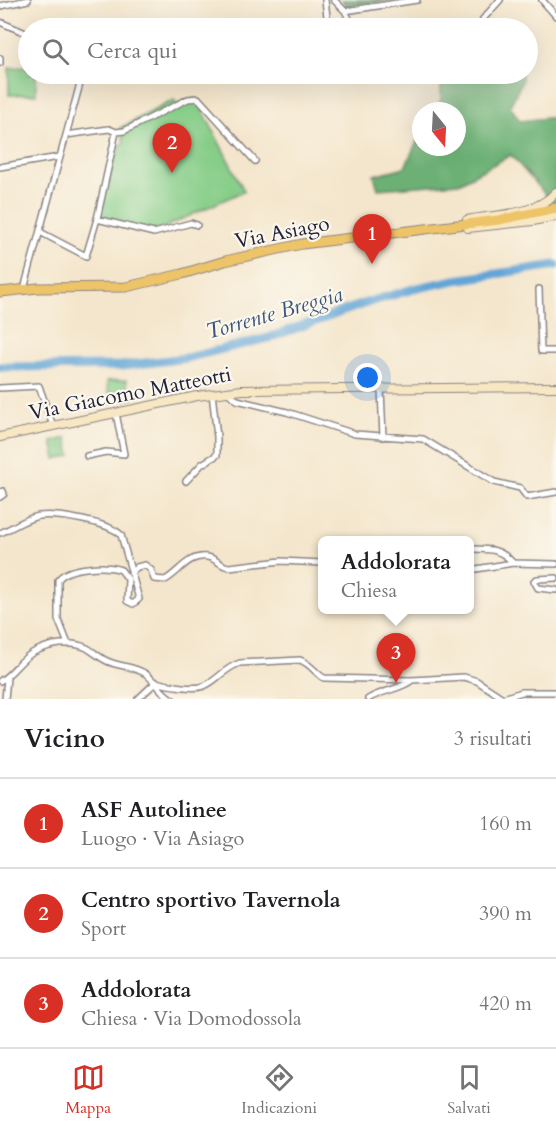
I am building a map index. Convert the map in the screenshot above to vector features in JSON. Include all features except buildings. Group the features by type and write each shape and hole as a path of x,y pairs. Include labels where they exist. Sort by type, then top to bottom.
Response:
{"main road":[{"path":"442,227 516,217 556,208"},
{"name":"Via Asiago","path":"0,290 110,282 200,267 302,244 442,227"}],"street":[{"path":"0,6 28,0"},
{"path":"325,0 327,18"},
{"path":"334,0 349,18"},
{"path":"345,11 417,0"},
{"path":"484,18 500,0"},
{"path":"542,0 556,15"},
{"path":"0,22 18,30"},
{"path":"0,58 0,63"},
{"path":"24,287 80,84"},
{"path":"66,135 109,129 116,132 130,128 188,99 198,98 255,160"},
{"path":"40,232 86,256 97,219 116,132"},
{"path":"0,167 59,157"},
{"name":"Via Asiago","path":"442,227 454,222 532,208 543,203 556,192"},
{"name":"Via Asiago","path":"442,227 455,229 485,227 556,216"},
{"path":"97,219 153,233 191,223 197,225"},
{"path":"539,289 541,351 556,351"},
{"path":"0,388 39,386 53,426"},
{"name":"Via Giacomo Matteotti","path":"0,437 225,391 556,387"},
{"path":"381,389 383,437"},
{"path":"225,391 237,400 287,411 355,434 423,439 494,482 520,488 527,497 556,492"},
{"path":"186,482 202,464 217,455 218,437 212,393"},
{"path":"94,403 128,399"},
{"path":"87,456 106,452 124,454 117,412 118,400"},
{"path":"0,492 3,491 4,494 0,497"},
{"path":"0,533 41,516 104,524 121,535 140,596 133,604 126,599 128,579 121,570 98,567 76,570 59,577 58,619 68,644"},
{"path":"474,549 495,549 507,556 513,563"},
{"path":"131,573 137,567 145,565 151,570 154,579 165,580 191,560 205,556 223,567 281,561 318,562"},
{"path":"474,569 513,563 556,564"},
{"path":"556,578 534,581 538,588 556,590"},
{"path":"0,681 7,678 32,653 53,645 68,644 86,648 106,661 139,670 156,682 163,693 172,699"},
{"path":"156,682 204,687 231,666 240,663 300,660 308,663 318,675 324,678 412,680 451,676 477,681 503,698 522,692 556,692"},
{"path":"5,699 7,678"},
{"path":"368,699 378,693 407,685 412,680"},
{"path":"138,699 156,682"}],"green space":[{"path":"341,0 397,0 347,6"},
{"path":"9,68 18,68 18,84 36,84 36,94 9,95"},
{"path":"441,84 521,84 510,106 520,121 556,117 556,207 511,155 459,183 378,189 374,175 405,167 412,152 412,156 466,156 466,102 440,102"},
{"path":"197,99 244,191 154,232 97,218 115,156 124,141 120,128 174,100 177,105"},
{"path":"127,380 128,392 108,393 107,381"},
{"path":"67,438 71,456 56,459 52,442"}],"waterway":[{"name":"Torrente Breggia","path":"0,367 122,366 186,358 268,338 413,289 455,280 556,265"}],"place":[{"name":"Centro sportivo Tavernola","path":"172,173"},
{"name":"ASF Autolinee","path":"372,264"},
{"name":"Addolorata","path":"396,683"}]}
